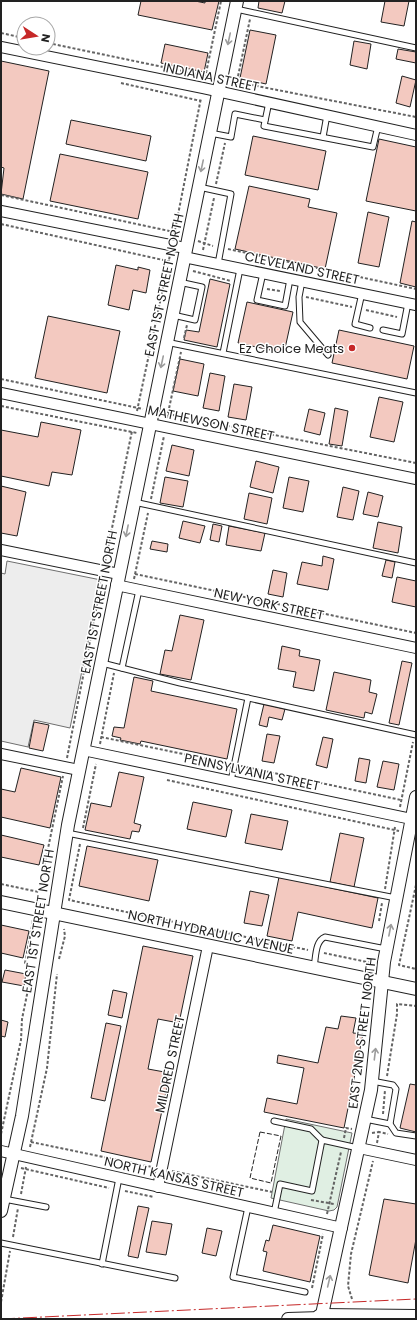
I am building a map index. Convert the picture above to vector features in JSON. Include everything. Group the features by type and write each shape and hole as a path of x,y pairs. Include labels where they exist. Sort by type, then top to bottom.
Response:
{"highway":[{"path":"321,1318 416,1319"}],"street":[{"name":"EAST 1ST STREET NORTH","path":"1,1211 22,1116 66,833 236,5"},
{"name":"INDIANA STREET","path":"1,47 203,88 219,85 234,94 416,135"},
{"name":"CLEVELAND STREET","path":"1,211 172,246 200,260 412,304"},
{"name":"MATHEWSON STREET","path":"1,393 416,479"},
{"name":"NEW YORK STREET","path":"1,550 103,571 135,589 416,648"},
{"name":"PENNSYLVANIA STREET","path":"83,750 97,759 231,781 414,820"},
{"path":"1,754 79,770"},
{"name":"EAST 2ND STREET NORTH","path":"321,1318 342,1228 372,1081 382,982 381,948 396,898 409,833 414,820 415,800"},
{"name":"NORTH HYDRAULIC AVENUE","path":"1,902 416,989"},
{"name":"MILDRED STREET","path":"158,1187 208,946"},
{"path":"359,1148 416,1160"},
{"name":"NORTH KANSAS STREET","path":"1,1151 342,1228"},
{"path":"288,1319 321,1318"}],"lane":[{"path":"236,5 251,12 416,48"},
{"path":"269,102 264,126 373,147 378,126"},
{"path":"209,133 231,137 235,114 265,120"},
{"path":"323,137 327,115"},
{"path":"198,187 231,194 218,264"},
{"path":"224,353 240,269"},
{"path":"263,273 257,300 264,302 285,306 290,279"},
{"path":"302,281 298,297 300,322 328,355"},
{"path":"172,315 195,320 202,287 178,282"},
{"path":"362,294 355,324 370,328"},
{"path":"383,330 402,334 412,304"},
{"path":"166,342 416,393"},
{"path":"133,502 416,563"},
{"path":"122,668 135,589"},
{"path":"100,663 415,735"},
{"path":"231,781 248,698"},
{"path":"66,833 396,898"},
{"path":"314,968 321,939 325,937 381,948"},
{"path":"372,1081 393,1085 396,1088 390,1124 396,1133 416,1136"},
{"path":"365,1119 390,1124"},
{"path":"274,1121 311,1129 322,1140 359,1148"},
{"path":"274,1213 280,1184 312,1190 322,1140"},
{"path":"102,1264 119,1178"},
{"path":"4,1199 46,1207"},
{"path":"248,1207 233,1277 305,1292"},
{"path":"1,1243 175,1278"}],"path":[{"path":"1,884 39,892 103,571 172,246 221,1"},
{"path":"234,94 251,12"},
{"path":"1,33 16,36"},
{"path":"56,45 206,76 219,85 237,82 416,117"},
{"path":"1,195 174,232 198,274 226,136"},
{"path":"1,224 169,260 204,244 416,289"},
{"path":"135,589 135,574 188,318"},
{"path":"1,379 137,408 416,463"},
{"path":"135,574 416,633"},
{"path":"116,666 69,900 372,964 381,948"},
{"path":"378,925 395,830 415,735"},
{"path":"101,737 401,800 415,800"},
{"path":"97,759 104,766"},
{"path":"165,779 409,833"},
{"path":"416,885 400,965 416,969"},
{"path":"1,1134 21,1040 22,1019 31,975 25,963 33,921"},
{"path":"59,960 65,936 64,928"},
{"path":"1,1302 28,1157 47,1068 58,968"},
{"path":"352,1299 348,1286 351,1254 381,1122 397,1014 397,1004 416,1006"},
{"path":"311,1294 346,1128 394,1135"},
{"path":"31,1142 278,1193"},
{"path":"308,1199 346,1207"}],"green space":[{"path":"286,1119 352,1133 337,1207 334,1210 329,1211 271,1198"}],"shaded area":[{"path":"7,561 101,580 70,728 34,720 28,747 1,741 1,573 5,574"}],"building":[{"path":"141,1 195,1 205,3 205,1 219,1 212,30 138,15"},
{"path":"259,1 285,1 282,13 258,8"},
{"path":"385,1 409,1 404,26 381,22"},
{"path":"250,30 276,35 266,84 240,78"},
{"path":"354,41 371,44 367,69 350,65"},
{"path":"165,44 208,53 204,72 161,63"},
{"path":"398,49 416,52 416,63 396,59"},
{"path":"1,61 49,71 23,199 1,194 4,168 1,167"},
{"path":"402,76 416,80 410,107 396,103"},
{"path":"71,120 151,136 146,161 66,144"},
{"path":"253,136 326,151 318,190 245,175"},
{"path":"379,139 416,147 416,211 366,201"},
{"path":"60,154 148,172 138,219 50,201"},
{"path":"249,186 310,199 308,207 337,213 325,269 235,249"},
{"path":"368,212 389,217 379,267 358,263"},
{"path":"412,221 416,222 416,287 400,283"},
{"path":"116,265 138,270 138,267 150,270 146,293 133,290 129,310 108,305"},
{"path":"210,279 230,284 217,347 184,340 186,330 199,332"},
{"path":"247,302 293,312 284,353 238,343"},
{"path":"48,316 120,331 107,393 35,378"},
{"path":"339,330 414,346 407,379 332,363"},
{"path":"180,359 204,364 198,396 173,391"},
{"path":"210,373 225,376 219,411 203,408"},
{"path":"234,384 252,387 246,420 228,417"},
{"path":"379,397 403,402 394,442 370,437"},
{"path":"335,408 348,411 342,446 329,444"},
{"path":"309,409 325,413 320,435 304,431"},
{"path":"41,422 81,430 72,475 52,472 49,486 1,476 1,430 38,437"},
{"path":"172,445 194,450 189,476 166,471"},
{"path":"256,461 279,467 273,493 250,487"},
{"path":"165,477 188,481 183,507 160,503"},
{"path":"289,477 309,481 303,512 283,508"},
{"path":"1,486 26,492 17,536 1,533"},
{"path":"343,487 359,491 353,520 337,517"},
{"path":"368,492 383,496 378,517 363,514"},
{"path":"249,493 272,498 267,524 244,519"},
{"path":"183,521 205,526 200,543 179,538"},
{"path":"378,522 402,527 398,553 373,548"},
{"path":"213,524 222,526 219,542 210,540"},
{"path":"229,526 265,533 261,551 226,545"},
{"path":"152,541 168,544 167,552 150,549"},
{"path":"323,556 334,559 328,590 297,584 302,562 322,566"},
{"path":"386,560 395,562 392,578 382,576"},
{"path":"273,570 287,573 283,597 268,594"},
{"path":"397,577 416,581 416,607 392,602"},
{"path":"180,615 204,620 191,680 160,674 165,650 172,651"},
{"path":"282,646 300,650 299,656 320,660 314,691 293,687 296,672 278,669"},
{"path":"402,661 412,663 399,725 389,723"},
{"path":"334,672 371,680 369,692 377,694 372,714 365,712 364,718 326,710"},
{"path":"134,677 153,681 151,691 237,709 227,759 141,741 140,744 120,740 121,738 112,736 114,727 124,728"},
{"path":"264,704 285,709 282,720 269,717 267,727 259,725"},
{"path":"34,722 49,725 43,751 29,748"},
{"path":"267,734 280,736 274,763 262,761"},
{"path":"323,737 333,739 327,768 316,765"},
{"path":"359,758 370,760 366,783 355,781"},
{"path":"383,761 399,764 394,790 377,787"},
{"path":"21,768 61,777 50,828 1,817 1,789 15,792"},
{"path":"119,772 144,777 134,823 141,825 139,832 132,831 130,839 85,830 91,803 111,807"},
{"path":"193,802 232,810 226,837 187,829"},
{"path":"251,814 288,821 282,850 245,843"},
{"path":"340,833 364,838 354,887 330,882"},
{"path":"1,835 44,845 39,865 1,857"},
{"path":"87,846 158,860 149,901 79,886"},
{"path":"279,877 378,898 372,928 298,912 292,941 267,936"},
{"path":"250,891 269,895 262,926 244,923"},
{"path":"1,925 29,931 23,958 1,953"},
{"path":"143,946 193,956 179,1023 158,1019 148,1069 170,1073 151,1162 101,1151"},
{"path":"5,970 26,974 24,986 2,982"},
{"path":"113,990 127,993 122,1018 108,1015"},
{"path":"341,1016 356,1018 353,1033 363,1034 344,1128 264,1112 267,1098 297,1104 304,1068 277,1063 278,1055 318,1063 326,1027 338,1029"},
{"path":"1,1020 8,1022 5,1037 1,1036"},
{"path":"106,1023 121,1026 105,1101 91,1098"},
{"path":"410,1084 416,1085 416,1132 400,1128"},
{"path":"384,1199 416,1204 416,1239 408,1283 369,1275"},
{"path":"138,1206 149,1208 138,1258 128,1256"},
{"path":"152,1221 172,1224 166,1255 146,1252"},
{"path":"273,1225 320,1236 310,1282 263,1271 267,1252 263,1251 266,1240 269,1241"},
{"path":"207,1228 222,1231 216,1256 202,1253"}],"fence":[{"path":"260,1132 281,1136 271,1183 250,1178 260,1132"}],"power":[{"path":"1,1319 416,1299"}],"place":[{"name":"Ez Choice Meats","path":"352,348"}]}
